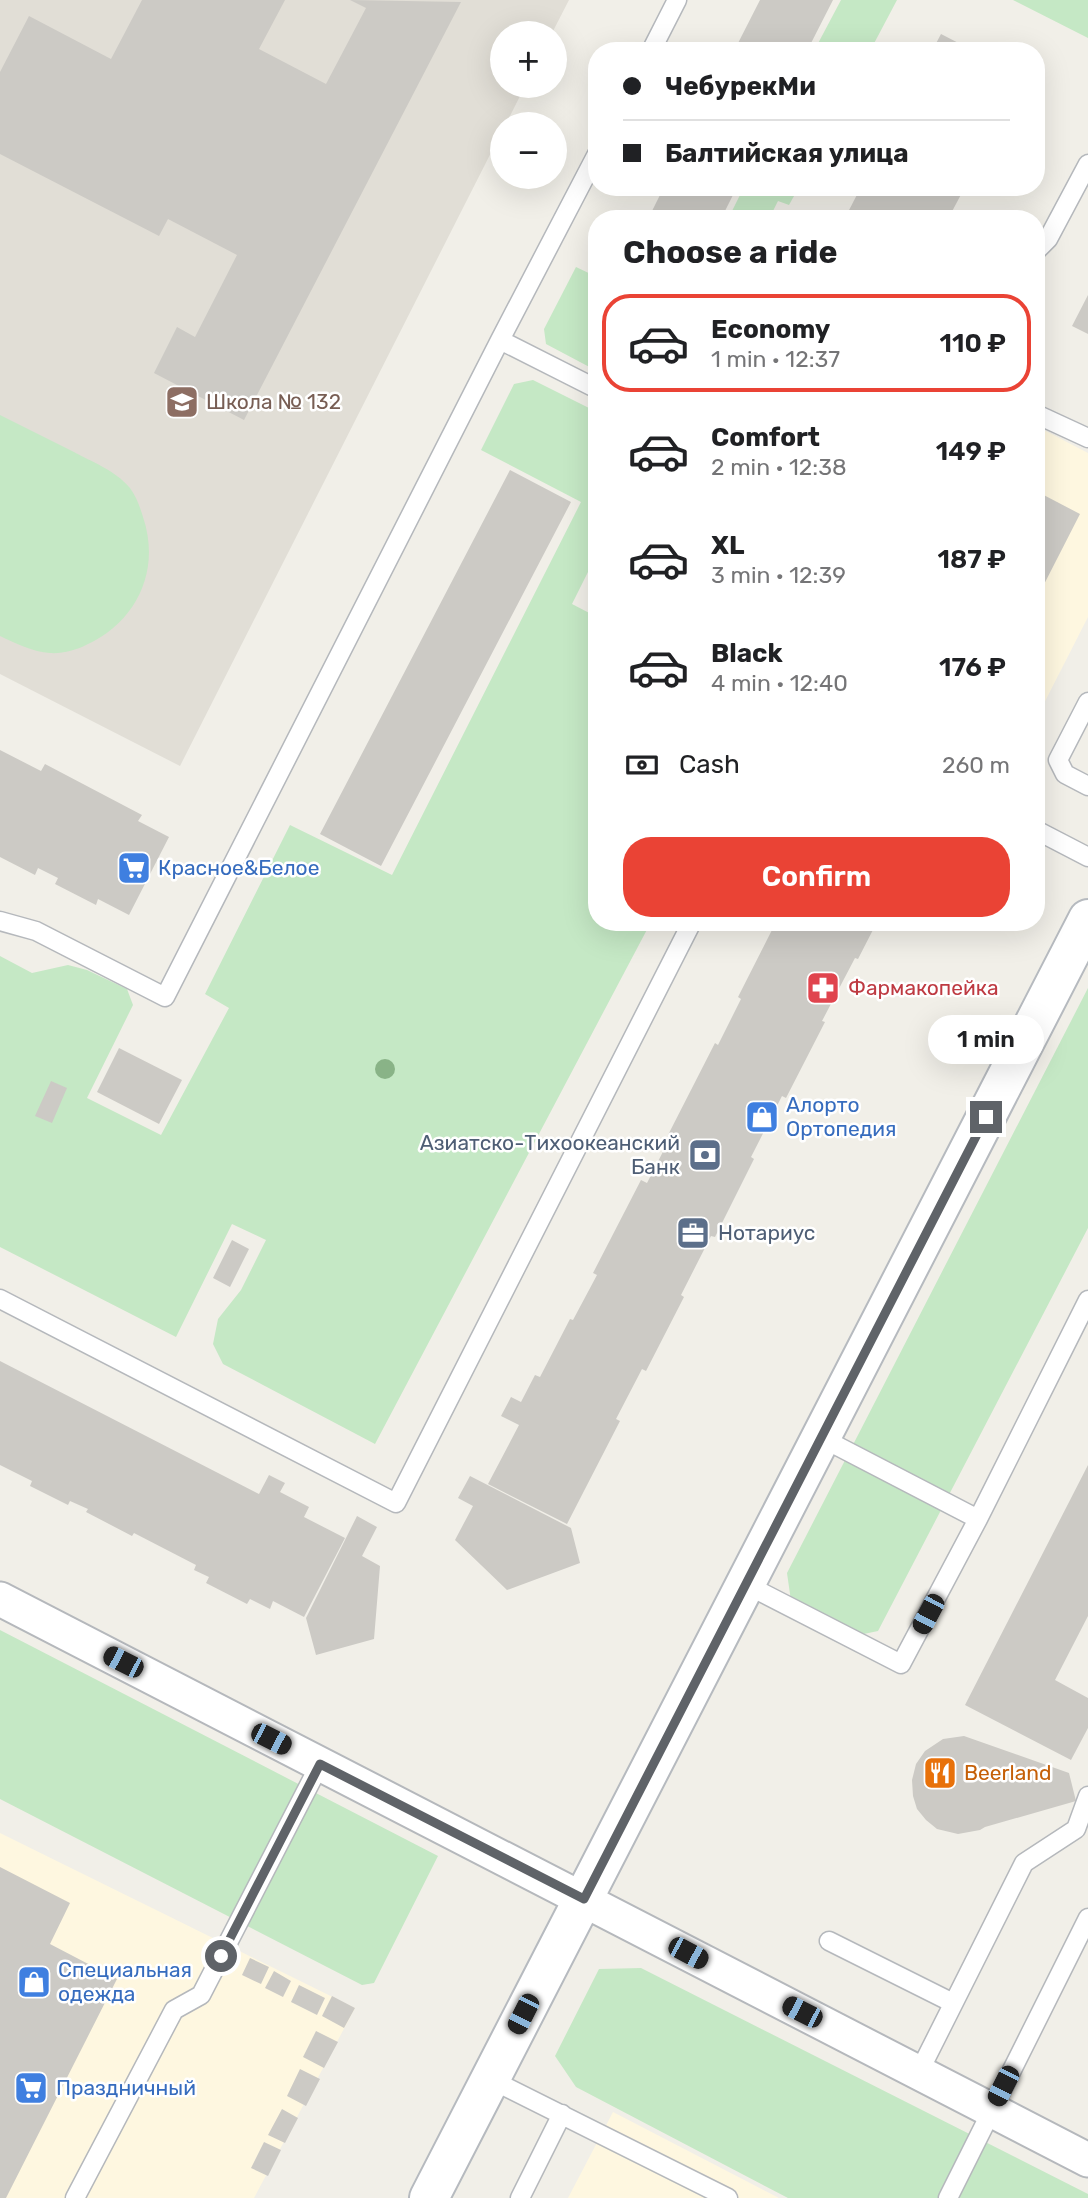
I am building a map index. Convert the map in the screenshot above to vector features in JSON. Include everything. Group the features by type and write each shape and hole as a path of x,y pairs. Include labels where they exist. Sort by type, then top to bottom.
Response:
{"main road":[{"path":"429,2198 1088,919"}],"street":[{"path":"0,1599 1088,2160"}],"lane":[{"path":"656,42 677,0"},
{"path":"1045,242 1088,164"},
{"path":"0,921 36,931 165,997 588,171"},
{"path":"500,340 588,384"},
{"path":"1045,418 1088,439"},
{"path":"1088,702 1058,760 1065,774 1088,786"},
{"path":"1045,835 1088,857"},
{"path":"0,1299 397,1503 687,931"},
{"path":"745,1584 901,1664 978,1519 1088,1300"},
{"path":"820,1437 978,1519"},
{"path":"75,2198 174,2010 201,1995 320,1764"},
{"path":"919,2072 1024,1863 1076,1829 1088,1796"},
{"path":"948,2198 1088,1917"},
{"path":"829,1941 953,2003"},
{"path":"490,2079 728,2198"},
{"path":"520,2198 562,2114"}],"shaded area":[{"name":"Школа № 132","path":"0,0 569,0 558,21 490,21 490,98 519,98 512,112 490,112 490,155 180,766 0,674"},
{"path":"1045,431 1088,453 1088,617 1045,701"},
{"path":"0,1833 355,2008 254,2198 0,2198"},
{"path":"613,2112 779,2198 568,2198"}],"green space":[{"path":"841,0 897,0 875,42 819,42"},
{"path":"1013,0 1088,0 1088,38"},
{"path":"740,196 794,196 789,205 778,201 774,210 732,210"},
{"path":"576,267 588,273 588,366 546,344 544,329"},
{"path":"533,380 588,408 588,572 572,604 588,612 588,931 646,931 375,1444 223,1364 213,1344 218,1319 241,1290 266,1240 232,1224 176,1337 0,1247 0,956 32,973 68,965 87,970 127,989 133,1005 87,1098 161,1135 229,1008 205,994 290,825 392,875 581,502 481,450 514,384"},
{"path":"0,415 110,471 132,491 142,513 149,556 140,592 119,623 104,635 73,650 44,652 24,647 0,636"},
{"path":"1088,988 1088,1228 878,1631 859,1635 791,1601 787,1573"},
{"path":"0,1630 438,1856 374,1983 362,1985 0,1799"},
{"path":"641,1968 1088,2194 1088,2198 788,2198 576,2087 555,2056 599,1969"}],"building":[{"path":"142,0 285,0 259,49 326,84 366,8 350,0 461,2 244,420 154,373 177,327 195,337 237,255 168,219 159,236 0,154 0,72 29,16 111,59"},
{"path":"760,0 833,0 812,42 739,42"},
{"path":"941,34 957,42 937,42"},
{"path":"660,196 732,196 726,210 652,210"},
{"path":"856,196 960,196 953,210 849,210"},
{"path":"1088,295 1088,334 1072,326"},
{"path":"510,470 571,502 381,866 320,834"},
{"path":"1045,496 1080,514 1045,582"},
{"path":"0,750 41,771 45,764 142,815 138,821 169,837 129,915 98,899 96,905 55,884 58,878 38,868 35,875 0,857"},
{"path":"771,931 872,931 822,1021 825,1022 786,1098 782,1096 715,1237 711,1236 681,1295 684,1297 646,1371 642,1369 616,1419 620,1421 567,1524 488,1484 519,1425 501,1416 511,1397 521,1402 535,1375 540,1377 570,1319 573,1320 597,1275 593,1273 641,1180 647,1183 715,1043 718,1045 741,999 738,997"},
{"path":"119,1048 182,1080 159,1124 97,1092"},
{"path":"51,1081 67,1088 52,1123 35,1116"},
{"path":"232,1240 249,1249 230,1287 213,1278"},
{"path":"0,1361 259,1494 269,1475 285,1483 280,1492 309,1507 304,1517 345,1538 304,1617 273,1601 270,1609 250,1599 247,1604 206,1583 209,1577 194,1570 196,1565 134,1533 132,1536 86,1512 88,1509 70,1501 68,1505 30,1486 32,1481 0,1465"},
{"path":"1088,1465 1088,1616 1055,1680 1088,1698 1088,1728 1071,1760 965,1705"},
{"path":"470,1476 571,1528 580,1563 507,1590 455,1540 473,1506 458,1498"},
{"path":"357,1516 377,1527 362,1556 380,1566 374,1639 316,1655 306,1618"},
{"path":"964,1736 1069,1773 1076,1801 980,1830 958,1834 937,1829 917,1809 912,1780 916,1764 925,1751 943,1739"},
{"name":"Праздничный","path":"0,1867 70,1903 50,1944 117,1979 6,2198 0,2198"},
{"path":"250,1958 269,1967 261,1984 242,1975"},
{"path":"274,1971 291,1981 283,1997 265,1988"},
{"path":"299,1985 325,1998 317,2015 291,2002"},
{"path":"332,1996 355,2008 344,2028 322,2016"},
{"path":"316,2031 338,2042 324,2068 303,2057"},
{"path":"300,2069 320,2079 306,2106 287,2096"},
{"path":"282,2109 298,2118 285,2143 268,2135"},
{"path":"264,2142 281,2150 268,2176 251,2168"}],"place":[{"name":"Школа № 132","path":"182,402"},
{"name":"Красное&Белое","path":"134,868"},
{"name":"Фармакопейка","path":"823,988"},
{"name":"Алорто Ортопедия","path":"762,1117"},
{"name":"Азиатско-Тихоокеанский Банк","path":"705,1155"},
{"name":"Нотариус","path":"693,1233"},
{"name":"Beerland","path":"940,1773"},
{"name":"Специальная одежда","path":"34,1982"},
{"name":"Праздничный","path":"31,2088"}],"route":[{"path":"221,1956 320,1764 584,1899 986,1117"}]}
